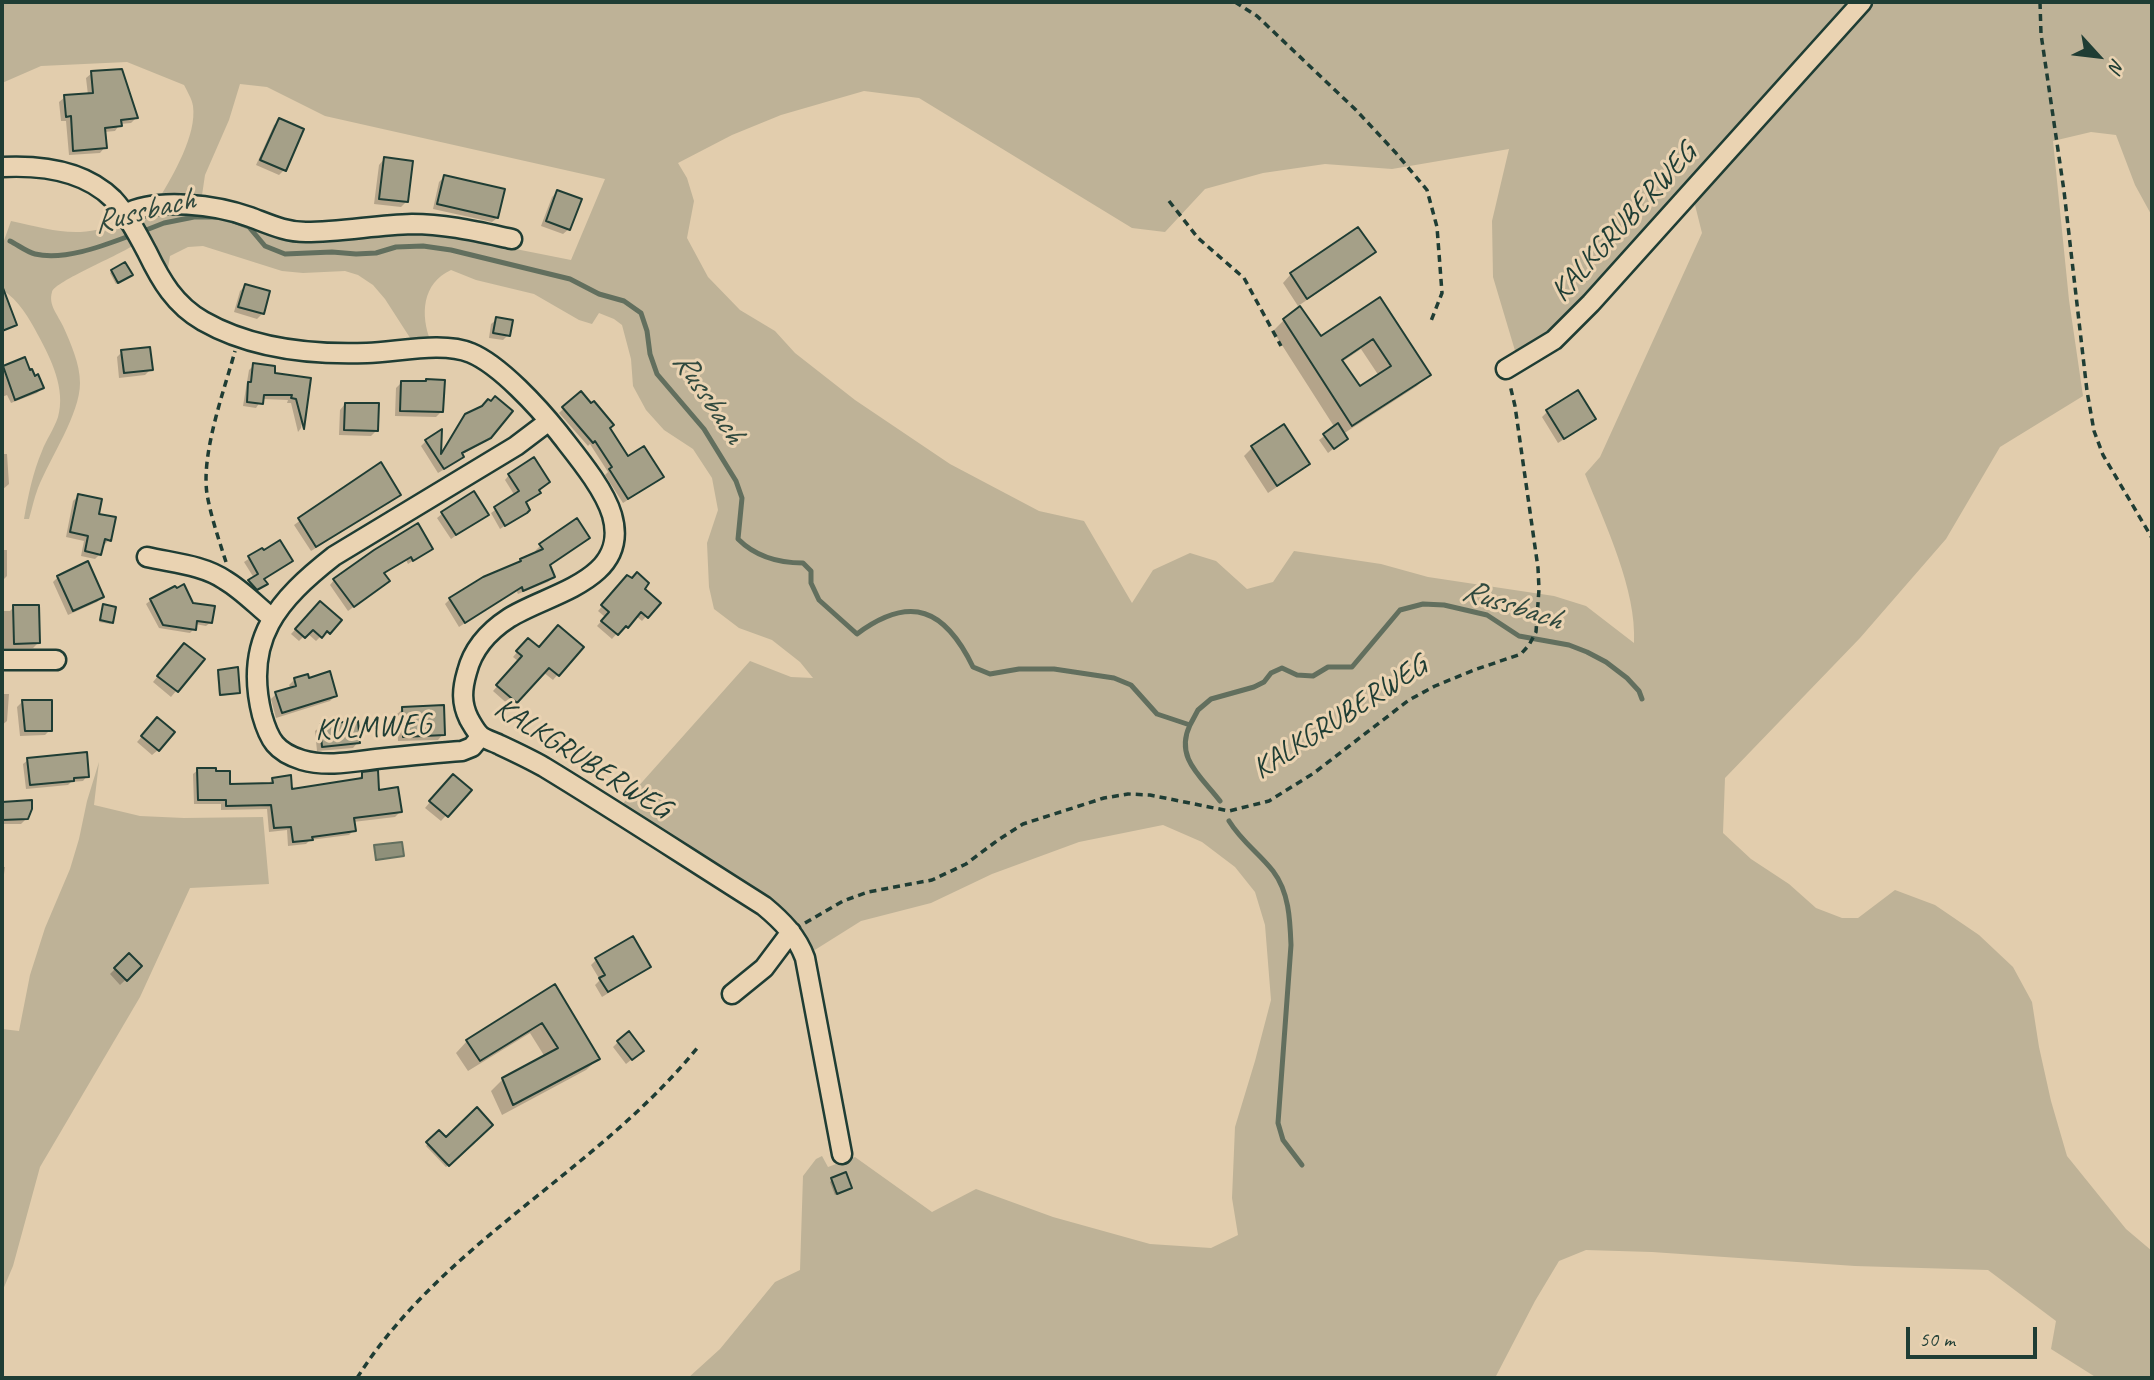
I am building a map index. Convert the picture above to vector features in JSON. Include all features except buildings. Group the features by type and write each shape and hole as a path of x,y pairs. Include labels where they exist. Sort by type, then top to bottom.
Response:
{"street":[{"name":"KALKGRUBERWEG","path":"1506,369 1554,340 1591,303 1862,2"},
{"name":"KALKGRUBERWEG","path":"2,167 40,167 61,171 98,187 113,199 127,218 173,298 188,313 208,324 239,337 299,351 367,353 426,348 468,351 480,357 518,388 549,421 605,499 612,514 614,540 611,552 604,563 583,583 509,618 480,643 471,658 462,692 463,706 481,736 541,766 764,906 791,932 805,958 842,1154"},
{"path":"127,218 135,209 207,205 248,216 285,231 306,232 415,224 453,227 512,239"},
{"name":"KULMWEG","path":"481,736 472,747 462,751 330,764 304,760 276,747 268,736 257,686 256,664 262,640 272,618 298,587 334,556 506,452 549,421"},
{"path":"147,557 205,570 227,581 272,618"},
{"path":"2,660 56,660"},
{"path":"732,994 764,968 791,932"}],"path":[{"path":"1235,2 1257,16 1356,110 1427,190 1437,227 1443,293 1431,321"},
{"path":"2040,2 2041,34 2094,431 2103,455 2152,538"},
{"path":"1169,201 1198,238 1244,278 1281,346"},
{"path":"227,581 228,567 214,524 207,481 209,449 239,337"},
{"name":"KALKGRUBERWEG","path":"791,932 843,901 867,891 932,880 966,864 1023,824 1077,806 1128,794 1163,797 1229,811 1269,801 1314,774 1409,700 1435,686 1521,654 1529,645 1537,623 1538,568 1515,406 1506,369"},
{"path":"357,1378 391,1331 449,1269 613,1133 676,1074 698,1047"}],"shaded area":[{"path":"2,2 1857,2 1597,288 1539,343 1516,354 1493,277 1492,221 1509,149 1392,169 1325,164 1263,173 1205,189 1165,232 1132,228 919,98 864,91 781,115 732,135 678,163 687,178 694,201 687,238 708,277 740,310 775,331 795,353 855,400 950,464 1039,511 1084,521 1132,603 1153,570 1190,553 1216,561 1247,589 1273,582 1294,551 1381,564 1428,577 1554,596 1586,606 1634,643 1634,623 1625,579 1585,474 1600,457 1702,233 1693,197 1872,2 2152,2 2152,216 2135,185 2116,135 2091,132 2053,141 2069,300 2083,396 2000,447 1946,539 1860,638 1725,778 1723,833 1751,859 1789,884 1816,908 1842,918 1858,918 1895,890 1935,905 1979,935 2013,967 2032,1002 2051,1101 2067,1156 2126,1229 2152,1251 2152,1378 2097,1378 2051,1349 2056,1321 1988,1270 1855,1266 1586,1250 1559,1261 1495,1378 688,1378 720,1349 775,1282 800,1270 803,1176 816,1159 822,1156 828,1167 855,1157 932,1212 976,1189 1053,1217 1150,1244 1211,1248 1238,1235 1232,1198 1235,1127 1271,1000 1265,925 1255,892 1235,867 1202,842 1163,825 1079,842 992,874 931,903 861,921 810,953 797,931 619,808 750,661 791,677 813,678 800,662 772,640 739,628 714,609 709,587 707,543 718,510 712,478 693,449 664,430 646,410 633,386 631,359 622,325 599,313 592,324 579,320 534,294 476,280 451,270 434,283 426,301 425,321 431,342 414,344 385,299 373,285 358,275 345,271 282,271 203,246 188,247 170,256 167,274 138,220 154,212 207,211 279,232 430,232 571,260 605,179 325,116 267,87 240,84 229,120 205,175 201,202 159,199 183,154 191,129 193,106 184,85 127,62 41,66 2,83"},
{"path":"11,221 66,232 92,231 121,222 135,244 64,281 52,292 52,306 75,354 80,383 79,395 64,436 38,488 29,519 24,519 31,484 42,451 58,417 60,396 52,364 35,329 18,304 2,290 2,246"},
{"path":"99,762 94,805 140,816 263,817 269,884 190,888 140,997 40,1167 13,1266 2,1292 2,1029 19,1031 30,975 45,928 70,869"},
{"path":"402,842 404,856 376,860 374,845"}],"waterway":[{"name":"Russbach","path":"141,232 164,223 194,217 223,217 249,227 265,246 285,254 376,253 396,247 423,246 451,250 570,279 599,294 624,301 641,313 657,374 704,429 736,481 742,498 738,539 745,545 768,558 803,563 811,571 811,583 819,600 857,634 894,614 925,614 951,632 973,667 990,674 1019,669 1054,669 1114,678 1131,685 1157,714 1190,725 1185,747 1188,757 1198,775 1220,801"},
{"name":"Russbach","path":"10,241 35,254 47,256 85,251 132,235"},
{"name":"Russbach","path":"1190,725 1198,710 1211,699 1254,687 1282,668 1297,675 1313,676 1328,667 1352,667 1400,610 1423,604 1444,605 1487,615 1519,636 1569,645 1587,652 1627,678 1639,691 1642,699"},
{"name":"Russbach","path":"1229,821 1273,871 1288,906 1291,945 1278,1123 1283,1140 1302,1165"}]}
